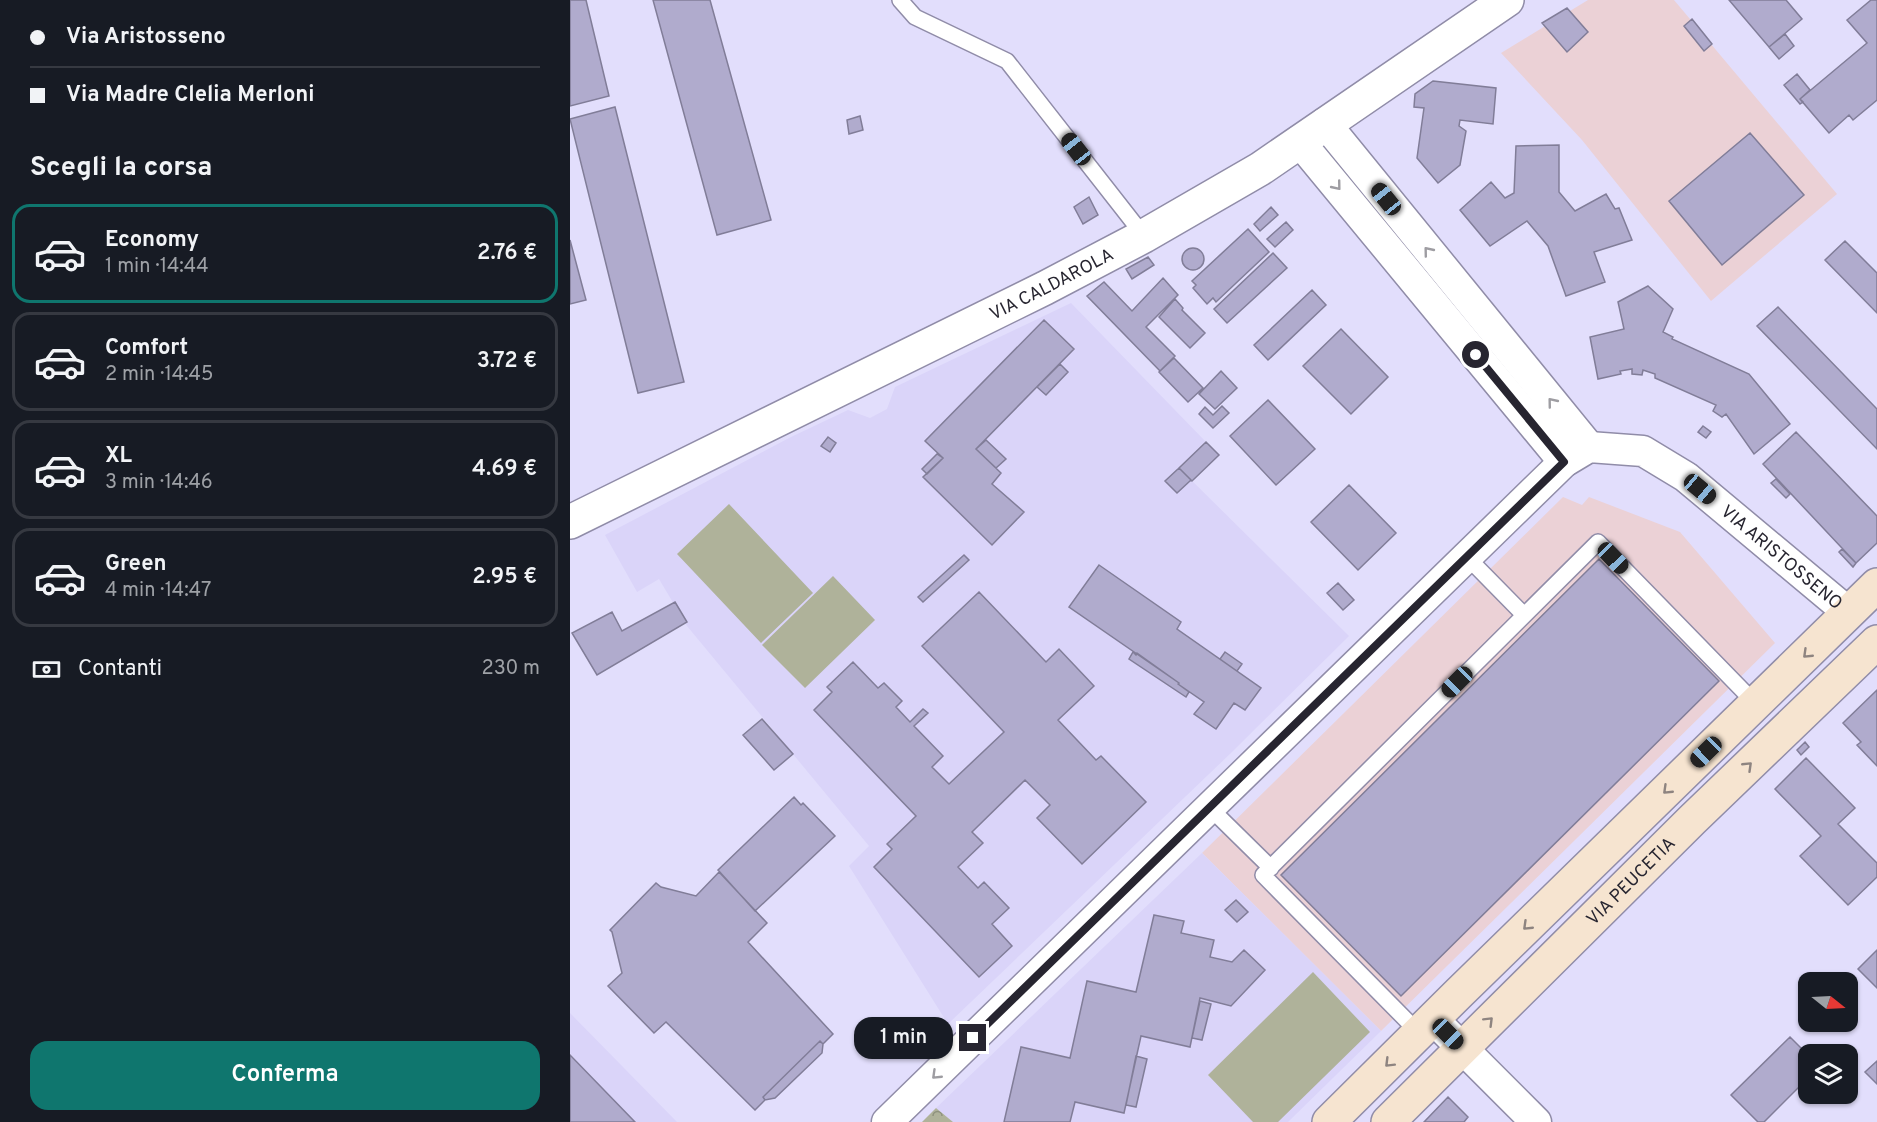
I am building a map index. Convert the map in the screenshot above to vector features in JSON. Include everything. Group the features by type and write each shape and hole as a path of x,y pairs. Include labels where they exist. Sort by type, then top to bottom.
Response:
{"main road":[{"path":"1329,1122 1755,703 1863,606 1877,585"},
{"path":"1863,606 1877,637"},
{"name":"VIA PEUCETIA","path":"1388,1122 1700,812 1877,642"}],"street":[{"name":"VIA CALDAROLA","path":"570,522 1034,293 1144,236 1229,188 1507,0"},
{"path":"887,1122 1467,557 1576,455 1312,132"},
{"name":"VIA ARISTOSSENO","path":"1576,455 1643,451 1686,477 1863,606"},
{"path":"1426,1026 1462,1048 1536,1122"}],"lane":[{"path":"900,0 915,17 1007,61 1144,236"},
{"path":"1426,1026 1263,875 1598,542 1755,703"},
{"path":"1467,557 1524,615"},
{"path":"1210,808 1271,868"}],"shaded area":[{"path":"1588,0 1674,0 1837,194 1711,301 1582,140 1501,53"},
{"path":"1071,303 1206,442 1179,468 1349,636 1232,752 948,1024 849,866 869,846 687,626 659,579 637,592 605,535 791,437 848,410 870,418 887,409 895,387"},
{"path":"1563,497 1582,505 1589,497 1680,532 1775,643 1381,1031 1202,853"},
{"path":"1202,853 1381,1031 1288,1122 953,1122 936,1108"},
{"path":"570,1013 677,1122 570,1122"}],"green space":[{"path":"729,504 813,593 761,643 677,554"},
{"path":"833,576 875,620 805,688 762,645"},
{"path":"1313,972 1370,1032 1278,1122 1253,1122 1208,1075"},
{"path":"936,1108 953,1122 922,1122"}],"building":[{"path":"570,0 586,0 609,96 570,106"},
{"path":"653,0 710,0 771,220 717,235"},
{"path":"1729,0 1786,0 1802,19 1769,47"},
{"path":"1871,0 1877,0 1877,100 1853,120 1849,115 1829,133 1800,99 1867,43 1847,20"},
{"path":"1567,8 1588,32 1567,52 1542,23"},
{"path":"1692,19 1712,44 1704,51 1684,26"},
{"path":"1785,34 1794,46 1779,59 1769,47"},
{"path":"1797,74 1810,90 1800,99 1803,102 1800,104 1784,85"},
{"path":"1433,81 1496,88 1493,124 1460,120 1459,126 1466,131 1460,165 1438,183 1417,158 1424,108 1414,107 1415,94"},
{"path":"615,107 684,382 638,393 570,119"},
{"path":"860,116 863,130 849,134 847,120"},
{"path":"1750,133 1804,195 1722,265 1669,201"},
{"path":"1559,145 1559,192 1575,211 1606,194 1615,209 1619,208 1632,240 1594,252 1605,282 1566,296 1548,246 1527,221 1490,246 1460,210 1491,182 1505,198 1514,193 1516,146"},
{"path":"1089,197 1098,215 1083,224 1074,207"},
{"path":"1271,207 1278,215 1260,231 1254,224"},
{"path":"1286,222 1293,230 1275,247 1267,239"},
{"path":"1248,229 1269,252 1216,302 1213,298 1207,304 1193,288 1196,285 1192,281"},
{"path":"570,240 586,300 570,304"},
{"path":"1845,241 1877,273 1877,313 1825,260"},
{"path":"1189,248 1197,248 1204,255 1204,263 1197,270 1189,270 1182,263 1182,255"},
{"path":"1273,253 1287,268 1227,323 1214,309"},
{"path":"1148,257 1154,265 1132,279 1126,269"},
{"path":"1163,278 1178,295 1146,327 1175,356 1160,371 1087,296 1104,282 1132,311"},
{"path":"1648,286 1673,309 1663,332 1673,337 1672,339 1749,374 1790,424 1754,454 1726,414 1722,417 1713,411 1716,405 1655,378 1655,374 1643,370 1642,375 1632,374 1632,369 1598,379 1590,337 1624,329 1618,302"},
{"path":"1312,290 1326,305 1268,360 1254,345"},
{"path":"1175,299 1183,308 1182,310 1205,333 1190,348 1159,317"},
{"path":"1778,307 1877,409 1877,449 1757,326"},
{"path":"1044,320 1074,349 976,449 1001,473 992,484 1024,512 992,545 923,477 943,458 925,441"},
{"path":"1341,329 1388,377 1351,414 1303,366"},
{"path":"1174,358 1203,388 1188,402 1159,372"},
{"path":"1060,364 1068,372 1046,395 1037,387"},
{"path":"1221,371 1237,388 1215,409 1199,394"},
{"path":"1268,400 1315,449 1276,485 1230,436"},
{"path":"1222,406 1229,413 1213,428 1199,414 1205,407 1213,415"},
{"path":"1703,426 1711,432 1706,438 1698,432"},
{"path":"1796,432 1877,516 1877,543 1856,563 1763,464"},
{"path":"828,437 836,443 830,452 821,446"},
{"path":"986,440 1006,459 996,468 976,449"},
{"path":"1206,442 1219,455 1192,481 1179,468"},
{"path":"937,454 943,458 927,474 922,469"},
{"path":"1179,468 1191,480 1177,493 1165,481"},
{"path":"1776,479 1790,494 1786,498 1771,483"},
{"path":"1349,485 1396,533 1358,570 1311,522"},
{"path":"1842,549 1856,563 1853,567 1839,552"},
{"path":"964,555 969,560 923,602 918,597"},
{"path":"1599,559 1719,681 1401,996 1281,875"},
{"path":"1099,565 1181,622 1177,629 1261,688 1245,710 1234,703 1216,729 1194,714 1204,702 1069,607"},
{"path":"1338,583 1354,600 1343,610 1327,593"},
{"path":"979,592 1046,662 1059,649 1094,686 1058,720 1096,760 1101,756 1146,802 1082,864 1037,818 1050,805 1025,780 972,832 983,843 958,867 978,888 984,882 1009,908 992,924 1012,946 979,977 874,867 892,849 887,844 916,816 814,710 832,692 827,687 853,662 878,688 884,683 902,701 896,707 910,722 923,709 928,713 914,726 943,756 932,767 949,784 1004,732 922,646"},
{"path":"675,602 687,622 597,675 572,633 612,612 622,631"},
{"path":"1133,652 1179,683 1189,692 1186,697 1129,659"},
{"path":"1225,652 1242,664 1237,671 1220,659"},
{"path":"1877,690 1877,766 1857,745 1861,742 1843,723"},
{"path":"762,719 793,754 774,770 743,735"},
{"path":"1805,742 1809,747 1801,755 1797,750"},
{"path":"1806,758 1855,808 1838,824 1877,863 1877,877 1848,905 1800,856 1821,836 1775,789"},
{"path":"794,797 801,805 803,803 835,836 755,911 718,870"},
{"path":"719,872 767,923 748,942 833,1034 823,1044 820,1041 763,1097 765,1100 755,1110 666,1022 654,1033 608,986 622,973 610,930 656,883 661,887 696,896"},
{"path":"1236,900 1248,912 1237,922 1225,910"},
{"path":"1154,915 1184,921 1181,933 1214,940 1210,957 1232,962 1244,950 1265,970 1231,1006 1200,998 1190,1047 1141,1036 1124,1113 1075,1102 1070,1122 1004,1122 1021,1047 1070,1058 1087,981 1136,992"},
{"path":"1877,950 1877,988 1858,969"},
{"path":"1200,1001 1211,1004 1202,1040 1192,1038"},
{"path":"1790,1037 1798,1045 1798,1088 1764,1122 1758,1122 1731,1095"},
{"path":"820,1041 823,1044 822,1053 775,1098 765,1100 763,1097"},
{"path":"570,1055 635,1122 570,1122"},
{"path":"1136,1056 1147,1059 1136,1107 1126,1105"},
{"path":"1877,1061 1877,1084 1865,1072"},
{"path":"1448,1097 1468,1117 1464,1122 1424,1122"}],"route":[{"path":"973,1038 1564,462 1476,355"}]}
